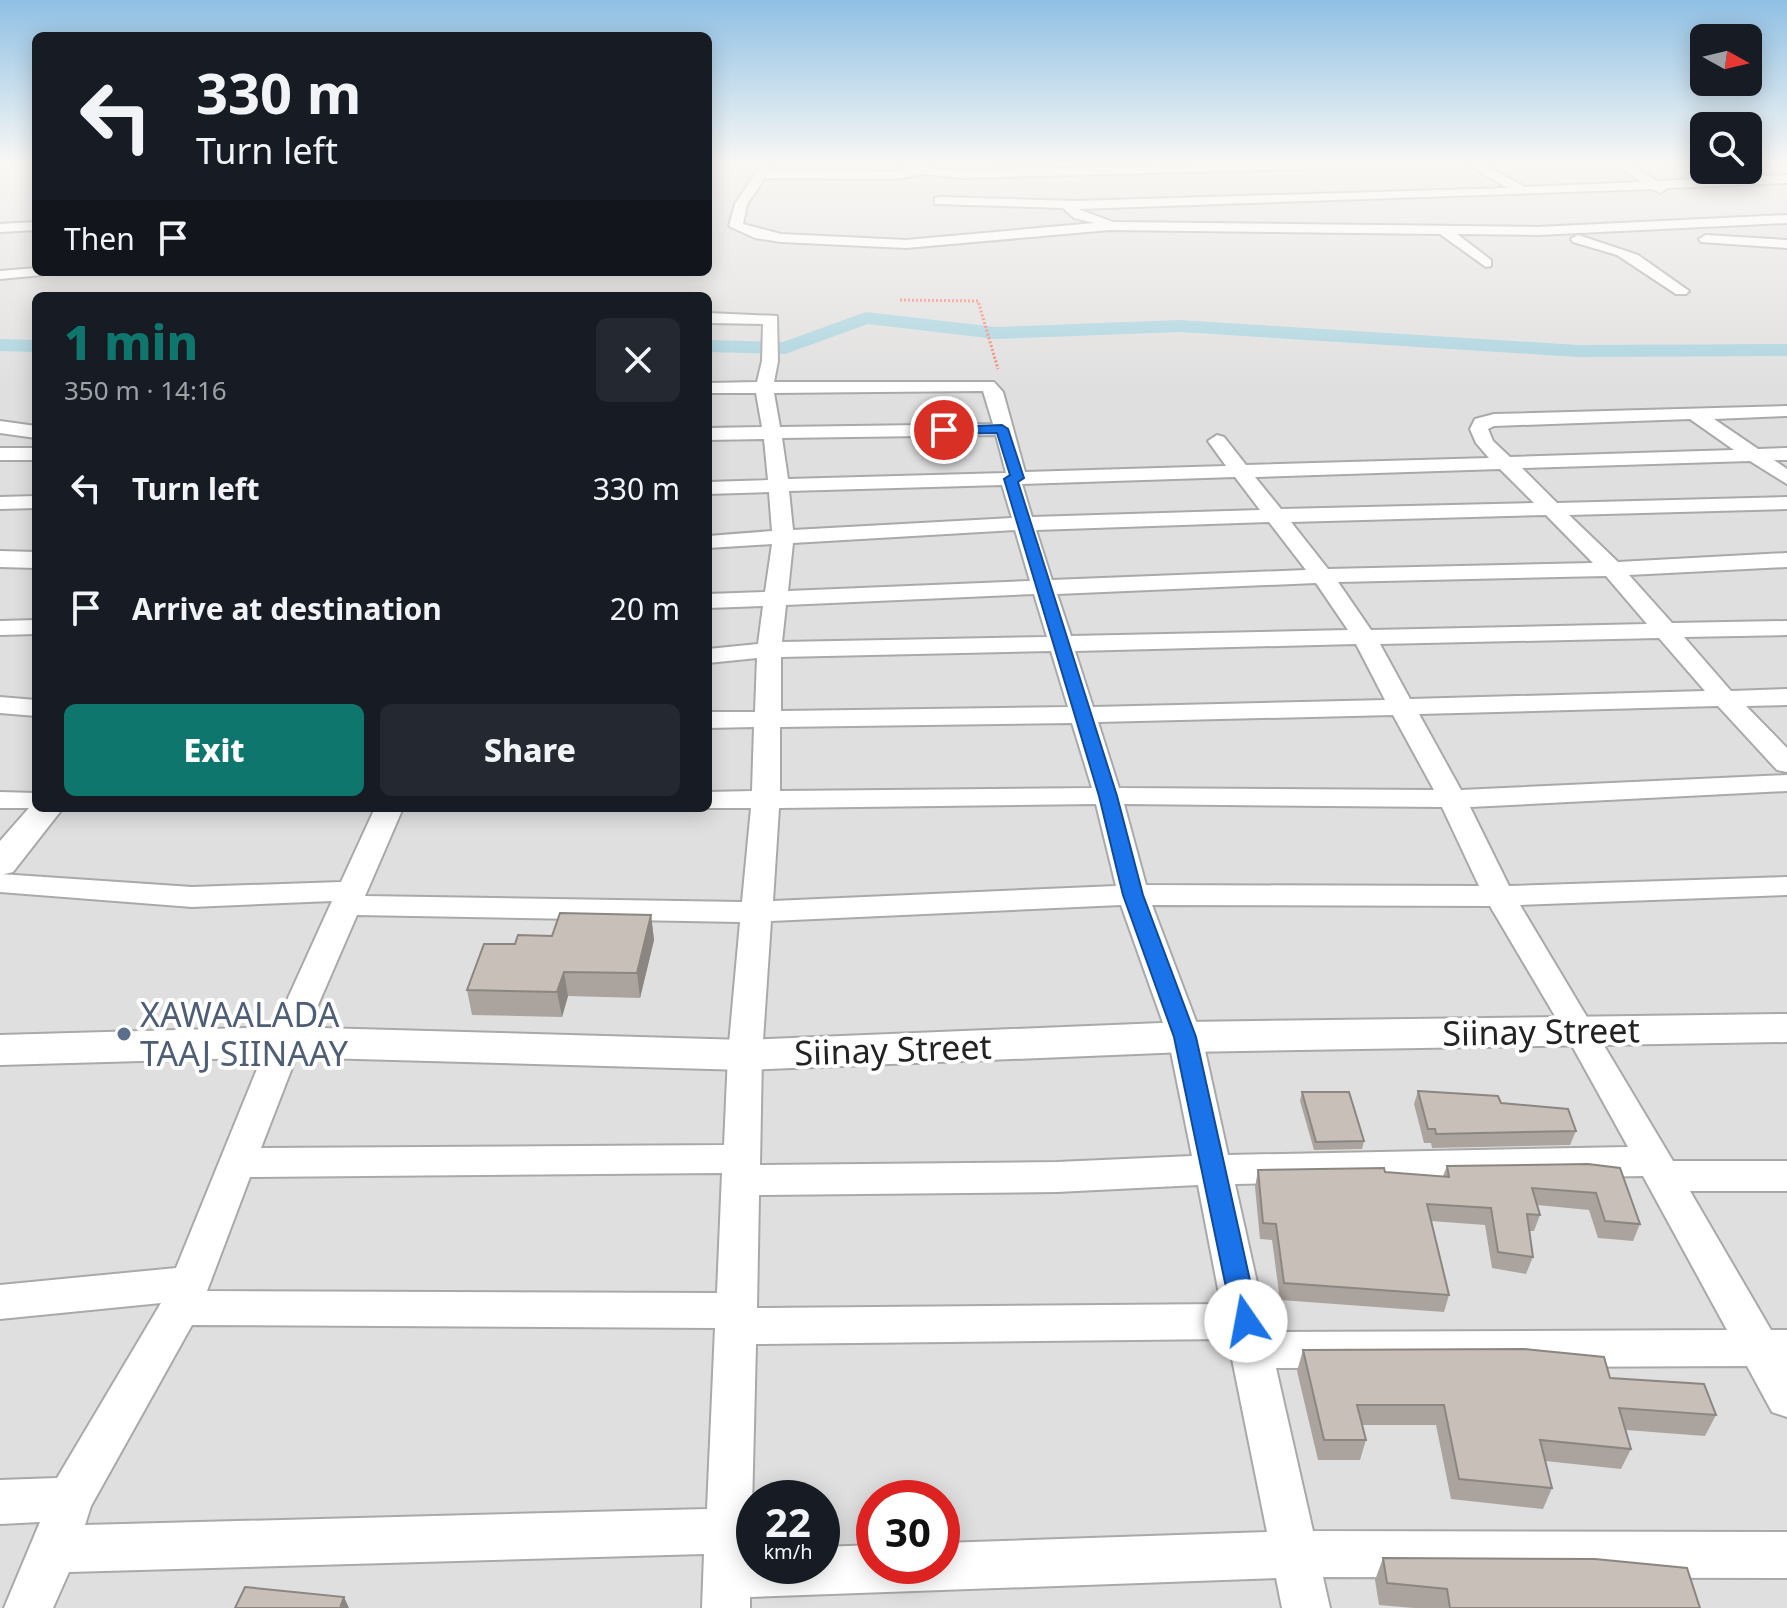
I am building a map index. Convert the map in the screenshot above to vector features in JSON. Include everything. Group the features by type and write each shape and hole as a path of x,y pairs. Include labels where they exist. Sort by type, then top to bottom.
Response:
{"street":[{"path":"803,239 922,244 974,239"},
{"path":"1456,239 1486,263"},
{"path":"1576,239 1614,247 1638,257 1681,291"},
{"path":"1704,239 1787,244"},
{"path":"0,275 32,272"},
{"path":"712,318 771,319 770,361 764,388 783,538 769,650 766,800 745,1055 727,1571"},
{"path":"712,388 988,386 994,392 1025,524 1059,644 1108,796 1133,895 1185,1037 1306,1608"},
{"path":"1787,411 1482,423 1479,429 1485,443 1612,569 1724,698 1787,764"},
{"path":"1696,415 1787,478"},
{"path":"0,427 32,431"},
{"path":"712,434 1002,429"},
{"path":"1217,441 1322,576 1364,637 1452,799 1499,896 1659,1168 1773,1348 1787,1398"},
{"path":"0,454 32,454"},
{"path":"712,488 1503,460 1787,454"},
{"path":"0,503 32,502"},
{"path":"712,542 1025,524 1787,503"},
{"path":"0,559 32,560"},
{"path":"712,601 1787,560"},
{"path":"0,628 32,627"},
{"path":"712,656 769,650 1787,628"},
{"path":"712,720 1082,715 1787,697"},
{"path":"0,705 32,708"},
{"path":"712,800 1108,796 1452,799 1787,783"},
{"path":"0,800 32,801"},
{"path":"0,864 43,812"},
{"path":"28,1608 55,1549 70,1499 185,1296 285,1042 387,812"},
{"path":"0,883 192,897 349,898 619,912 757,912 1133,895 1499,896 1787,886"},
{"name":"Siinay Street","path":"0,1050 285,1042 745,1055 1185,1037 1787,1028"},
{"path":"237,1163 741,1169 1057,1177 1215,1170 1659,1168 1787,1176"},
{"path":"0,1302 185,1296 1249,1336 1773,1348"},
{"path":"0,1502 70,1499"},
{"path":"55,1549 727,1571 1295,1554 1787,1555"}],"path":[{"path":"900,300 978,301 993,347"}],"shaded area":[{"path":"0,239 32,239 32,276 712,276 712,239 1787,239 1787,1608 0,1608"}],"building":[{"path":"560,913 651,915 637,973 564,972 557,992 467,990 484,944 515,944 518,935 552,936"},
{"path":"1418,1091 1498,1096 1501,1103 1568,1109 1576,1131 1436,1134 1435,1129 1428,1129"},
{"path":"1302,1092 1349,1092 1364,1141 1316,1142"},
{"path":"1588,1164 1620,1168 1640,1224 1605,1221 1596,1193 1532,1188 1540,1215 1527,1214 1533,1257 1498,1252 1491,1208 1427,1204 1449,1295 1284,1283 1276,1224 1263,1223 1258,1170 1384,1168 1385,1172 1449,1177 1447,1166"},
{"path":"1524,1349 1604,1357 1610,1378 1704,1384 1716,1415 1619,1408 1631,1449 1540,1440 1552,1488 1459,1479 1444,1405 1357,1405 1366,1440 1324,1440 1303,1350"},
{"path":"1383,1558 1595,1559 1687,1568 1700,1608 1450,1608 1447,1589 1387,1583"},
{"path":"245,1587 344,1597 340,1608 235,1608"}],"waterway":[{"path":"712,346 785,348 866,318 996,333 1180,326 1578,351 1787,350"},
{"path":"0,345 32,346"}],"place":[{"name":"XAWAALADA TAAJ SIINAAY","path":"124,1034"}],"route":[{"path":"944,430 1002,429 1017,478 1010,479 1108,796 1133,895 1185,1037 1246,1321"}]}
